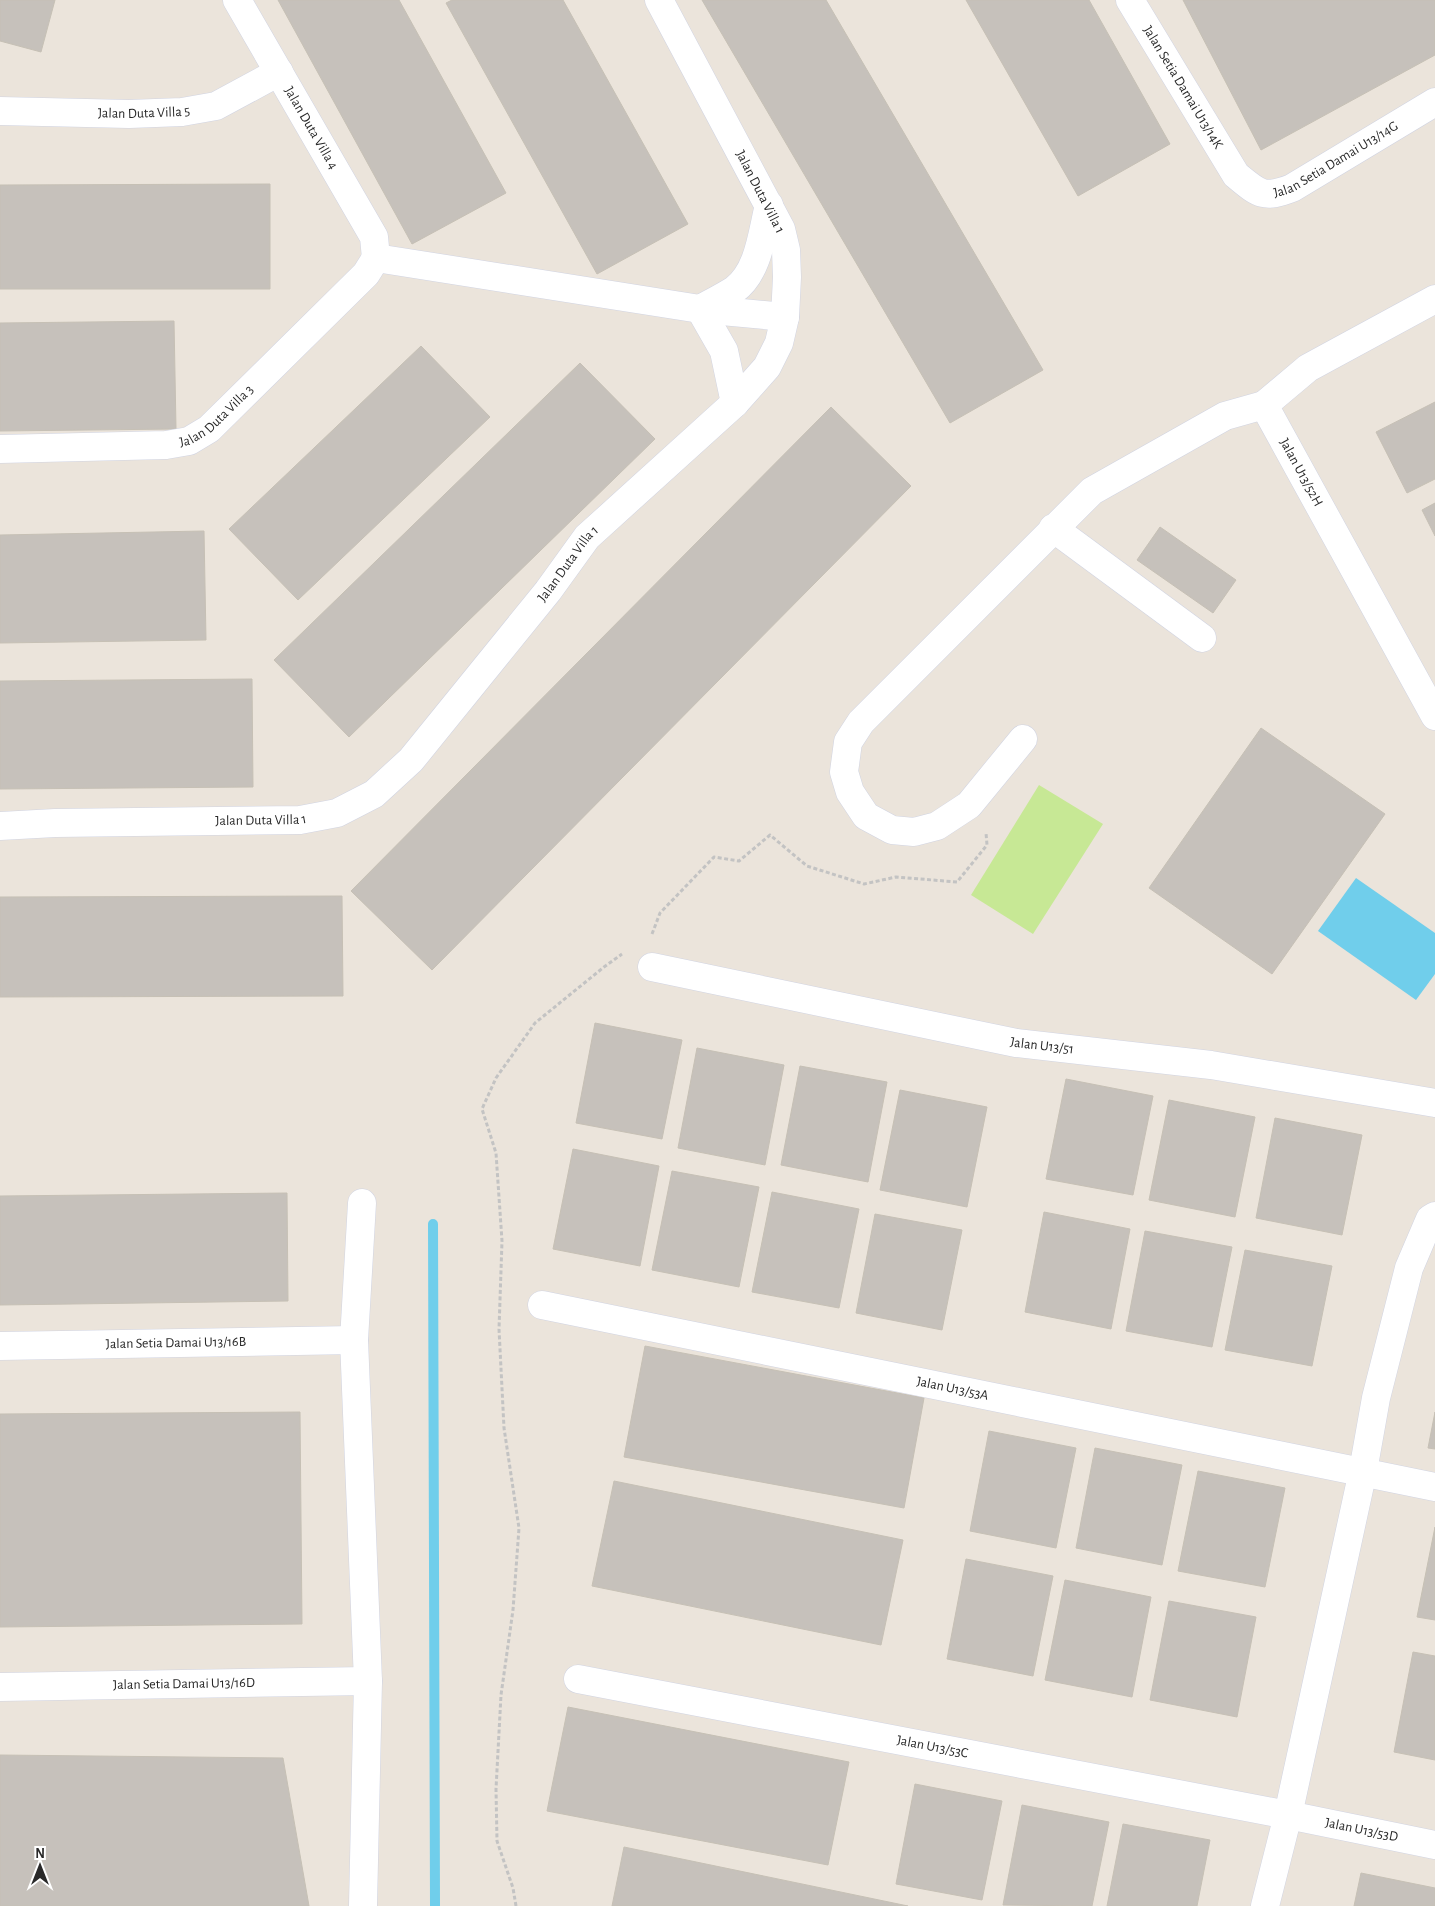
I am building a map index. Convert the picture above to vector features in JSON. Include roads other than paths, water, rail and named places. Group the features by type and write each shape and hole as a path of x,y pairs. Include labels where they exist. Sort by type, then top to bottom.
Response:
{"street":[{"name":"Jalan Duta Villa 4","path":"238,0 374,237 376,258"},
{"name":"Jalan Duta Villa 1","path":"0,826 55,823 300,820 336,813 374,794 411,760 548,591 587,537 735,403 767,367 779,343 785,317 788,277 786,250 781,229 659,0"},
{"name":"Jalan Setia Damai U13/14K","path":"1130,0 1236,175"},
{"name":"Jalan Duta Villa 5","path":"0,111 129,114 182,112 216,106 279,72"},
{"name":"Jalan Setia Damai U13/14G","path":"1236,175 1257,193 1275,194 1292,188 1435,102"},
{"path":"700,309 735,290 745,280 756,258 769,206"},
{"path":"376,258 700,309 785,317"},
{"name":"Jalan Duta Villa 3","path":"0,449 166,445 189,441 209,429 366,274 376,258"},
{"path":"1024,739 969,805 937,826 914,832 892,830 866,816 850,792 844,772 848,742 861,722 1092,491 1225,416 1264,405 1308,368 1435,299"},
{"path":"700,309 724,351 735,403"},
{"name":"Jalan U13/52H","path":"1264,405 1435,716"},
{"path":"1054,528 1202,638"},
{"name":"Jalan U13/51","path":"652,966 1016,1043 1211,1065 1435,1103"},
{"path":"362,1203 354,1340 368,1681 363,1906"},
{"path":"1265,1906 1288,1815 1363,1471 1376,1398 1409,1268 1430,1219 1435,1216"},
{"name":"Jalan U13/53A","path":"542,1305 1435,1487"},
{"name":"Jalan Setia Damai U13/16B","path":"0,1346 354,1340"},
{"name":"Jalan U13/53C","path":"578,1678 1288,1815"},
{"name":"Jalan Setia Damai U13/16D","path":"0,1687 368,1681"},
{"name":"Jalan U13/53D","path":"1288,1815 1435,1846"}],"water":[{"path":"1356,878 1435,933 1435,974 1416,1000 1318,931"}],"waterway":[{"path":"433,1224 435,1906"}]}
